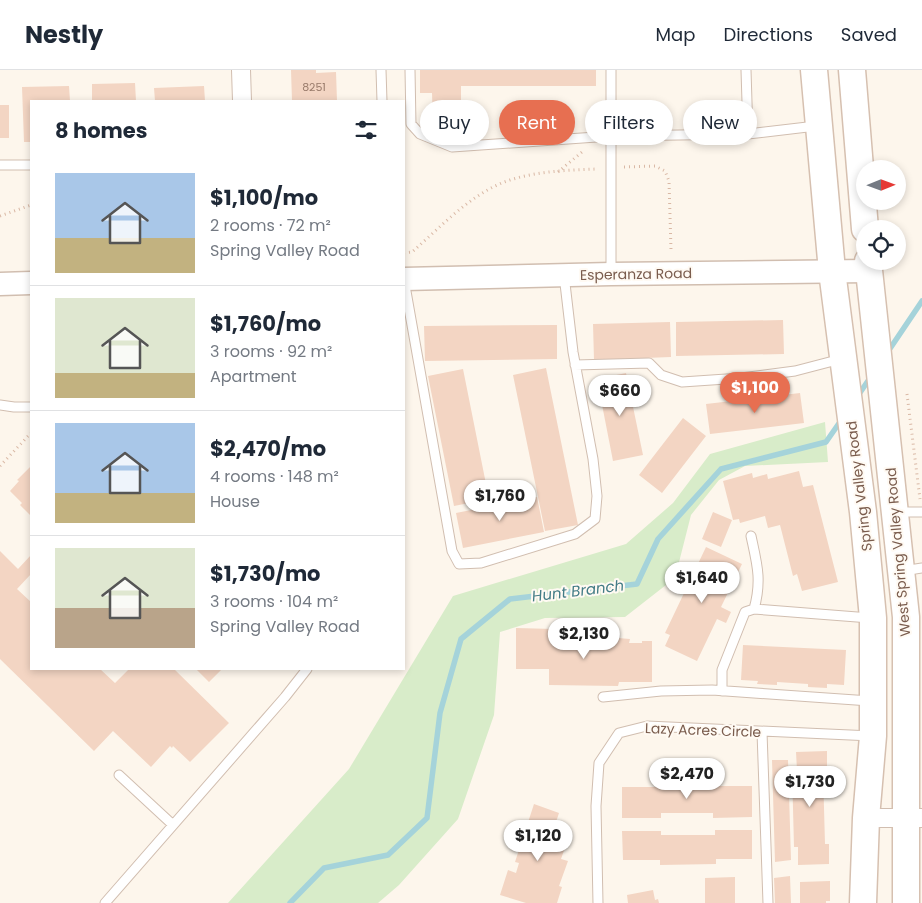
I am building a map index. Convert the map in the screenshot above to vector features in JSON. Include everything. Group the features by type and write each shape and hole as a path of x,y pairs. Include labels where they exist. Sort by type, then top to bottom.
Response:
{"main road":[{"name":"Spring Valley Road","path":"814,70 832,271 863,512 873,618 873,736 866,818 863,903"},
{"path":"852,70 864,220"},
{"name":"West Spring Valley Road","path":"868,270 896,512 912,570 910,617 913,818 906,903"},
{"path":"873,618 910,617"}],"street":[{"path":"241,70 242,100"},
{"name":"Esperanza Road","path":"405,279 832,271 856,268"},
{"path":"0,284 30,283"},
{"path":"866,818 913,818"}],"lane":[{"path":"381,70 382,100"},
{"path":"410,70 411,124 420,134 452,146 585,138"},
{"path":"611,70 611,100"},
{"path":"746,70 747,100"},
{"path":"757,133 818,125"},
{"path":"611,145 611,274"},
{"path":"0,165 30,165"},
{"path":"405,285 452,550 459,564 481,564 575,534 595,519 597,496 593,459 575,365 564,275"},
{"path":"575,365 649,363 661,374 682,382 741,378 796,371 844,359"},
{"path":"0,405 30,407"},
{"path":"896,512 922,512"},
{"path":"751,536 759,578 758,595 754,609"},
{"path":"722,691 722,670 745,612 754,609 873,618"},
{"path":"105,903 285,697 305,670"},
{"path":"603,697 661,691 722,691 872,701"},
{"name":"Lazy Acres Circle","path":"598,903 596,806 599,763 619,733 647,726 873,736"},
{"path":"762,732 768,903"},
{"path":"119,775 173,825"}],"path":[{"path":"558,172 574,160 587,145"},
{"path":"405,253 412,252 463,208 485,192 509,180 535,174 655,166 665,171 669,181 671,250"},
{"path":"0,216 30,205"},
{"path":"0,466 30,434"},
{"path":"916,467 922,512"}],"green space":[{"path":"825,422 828,462 745,466 719,480 691,515 675,578 625,617 545,618 500,632 494,715 458,819 399,885 378,903 228,903 349,769 453,596 626,544 673,503 710,454"}],"building":[{"path":"291,70 316,70 316,73 336,72 337,100 292,100"},
{"path":"420,70 596,70 596,86 461,86 461,100 432,100 432,93 420,93"},
{"path":"135,83 136,100 92,100 92,84"},
{"path":"69,86 70,100 30,100 30,142 24,142 22,87"},
{"path":"204,86 205,100 155,100 154,88"},
{"path":"0,105 9,105 9,138 0,138"},
{"path":"783,320 784,354 676,356 676,322"},
{"path":"670,322 671,357 594,360 593,324"},
{"path":"557,325 557,359 425,361 424,326"},
{"path":"546,368 578,525 545,531 513,375"},
{"path":"463,369 489,499 454,506 428,376"},
{"path":"626,373 643,455 613,461 597,379"},
{"path":"800,393 804,423 710,434 706,404"},
{"path":"683,418 706,436 662,493 639,475"},
{"path":"30,467 30,515 20,505 22,503 10,491 19,481 17,480"},
{"path":"799,471 803,487 813,485 838,582 802,591 797,574 793,576 780,525 768,528 765,516 740,523 739,519 733,520 723,481 752,473 753,478 767,474 768,479"},
{"path":"537,497 544,532 463,548 456,513"},
{"path":"713,512 732,520 721,547 702,539"},
{"path":"706,547 742,564 721,607 731,612 726,623 717,619 697,661 665,646 670,635 665,633"},
{"path":"0,551 18,569 30,556 30,575 17,589 30,601 30,670 101,670 115,683 128,670 175,670 229,723 190,762 173,746 172,748 170,746 151,767 113,731 94,751 0,659"},
{"path":"516,628 554,629 554,644 610,645 610,641 618,641 618,638 630,639 629,643 652,641 652,682 619,682 618,686 549,685 549,669 516,669"},
{"path":"743,645 846,650 844,685 827,684 827,688 808,687 808,684 777,682 777,685 757,684 758,681 741,680"},
{"path":"197,670 221,670 209,682"},
{"path":"827,751 827,772 823,772 825,844 829,844 829,864 798,865 798,847 794,847 792,770 797,770 796,752"},
{"path":"772,760 788,760 791,860 775,862"},
{"path":"715,782 715,786 752,786 752,817 713,818 713,813 661,813 661,818 622,818 622,787 659,787 659,783"},
{"path":"534,804 559,813 551,837 567,842 561,859 568,861 559,886 562,887 557,903 526,903 500,895 508,870 516,873 519,863 515,862"},
{"path":"715,830 752,830 752,859 716,859 716,864 660,865 660,860 623,860 622,831 661,831 661,835 715,835"},
{"path":"790,876 791,903 775,903 774,878"},
{"path":"735,877 735,903 705,903 705,878"},
{"path":"830,881 830,901 826,901 826,903 800,903 800,882"},
{"path":"653,890 655,900 658,899 659,903 628,903 627,895"}],"waterway":[{"name":"Hunt Branch","path":"887,353 922,301"},
{"name":"Hunt Branch","path":"857,397 872,375"},
{"name":"Hunt Branch","path":"290,903 324,868 388,855 427,818 440,713 461,639 510,599 637,584 658,539 721,469 826,442 842,419"}]}
